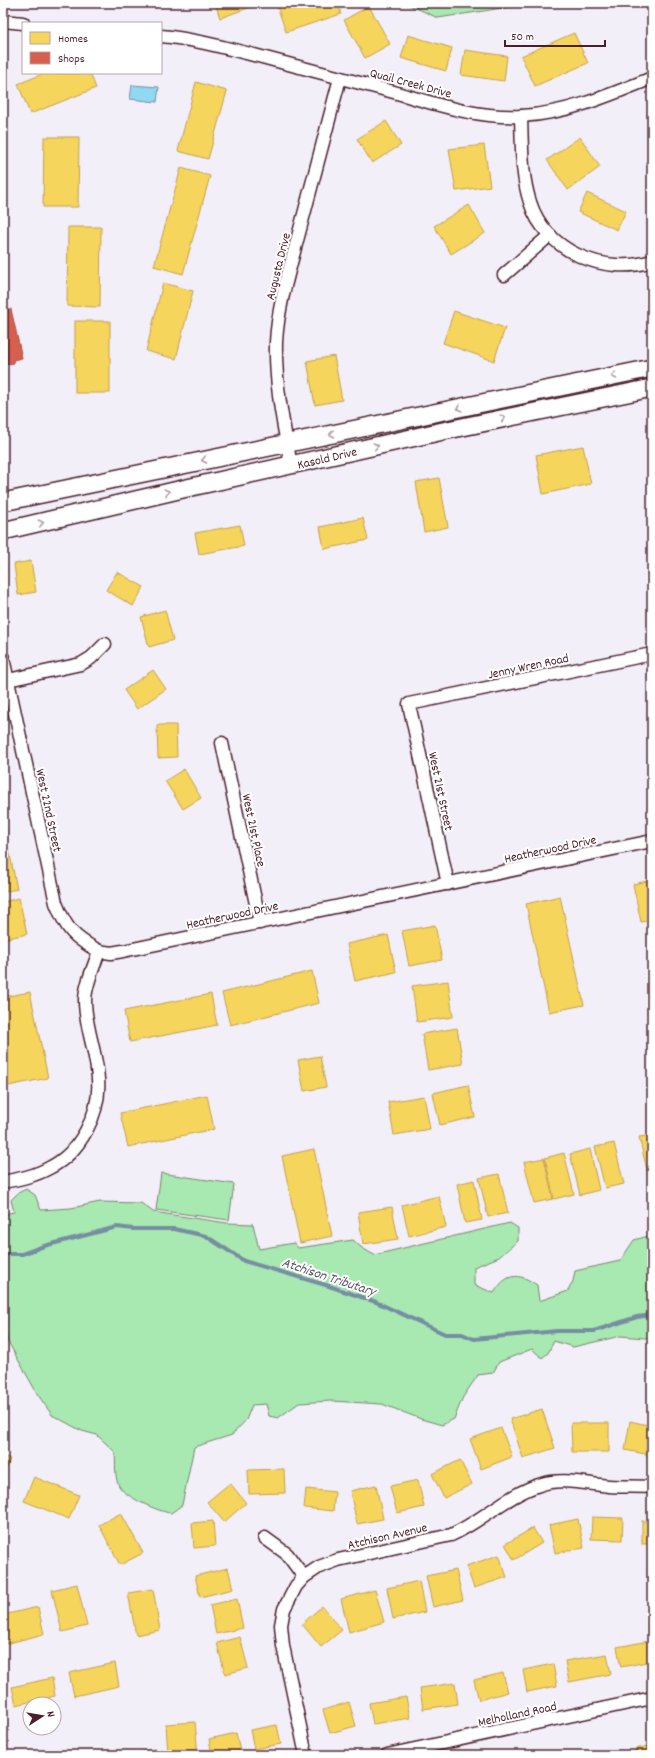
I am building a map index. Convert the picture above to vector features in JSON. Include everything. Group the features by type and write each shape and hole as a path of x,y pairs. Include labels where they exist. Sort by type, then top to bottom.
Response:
{"main road":[{"name":"Kasold Drive","path":"3,502 652,368"},
{"name":"Kasold Drive","path":"3,531 443,431 652,388"}],"street":[{"path":"3,21 22,23"},
{"name":"Quail Creek Drive","path":"162,36 209,44 447,108 475,113 522,116 542,114 585,104 652,78"},
{"name":"Augusta Drive","path":"291,465 279,402 276,340 288,274 340,78"},
{"path":"522,116 523,160 528,197 538,219 550,235 564,248 596,263 628,266 652,261"},
{"path":"504,275 550,235"},
{"path":"8,680 81,664 91,658 105,644"},
{"name":"Jenny Wren Road","path":"409,704 652,654"},
{"name":"West 22nd Street","path":"3,658 56,903 63,921 71,932 81,942 99,951"},
{"name":"West 21st Street","path":"409,704 448,884"},
{"name":"West 21st Place","path":"222,743 260,923"},
{"name":"Heatherwood Drive","path":"99,951 123,951 652,841"},
{"path":"3,1182 36,1175 51,1168 62,1160 83,1136 92,1119 99,1081 86,1014 85,1000 99,951"},
{"name":"Atchison Avenue","path":"306,1755 283,1646 281,1625 284,1609 290,1596 304,1577 319,1567 338,1560 451,1535 468,1527 525,1490 540,1484 578,1482 609,1486 652,1487"},
{"path":"265,1538 287,1554 304,1577"},
{"name":"Melholland Road","path":"387,1755 652,1698"}],"green space":[{"path":"405,3 535,3 438,18"},
{"path":"161,1173 234,1184 229,1220 156,1210"},
{"path":"26,1189 35,1195 41,1210 71,1208 100,1202 141,1203 153,1212 227,1223 253,1224 259,1249 294,1243 298,1248 353,1240 362,1248 374,1255 510,1223 518,1228 518,1241 499,1257 474,1267 474,1285 494,1293 503,1281 508,1278 524,1278 537,1285 539,1301 568,1291 573,1281 575,1271 620,1261 634,1240 652,1235 652,1336 645,1338 621,1336 573,1347 554,1341 548,1353 542,1358 532,1349 499,1362 493,1373 478,1375 463,1397 454,1419 442,1425 421,1419 382,1404 331,1401 299,1403 278,1418 269,1416 266,1404 252,1405 246,1420 232,1435 194,1447 182,1505 171,1513 166,1512 135,1499 122,1490 116,1478 115,1452 97,1435 82,1431 52,1415 38,1395 7,1340 3,1318 3,1214 14,1212 11,1200 18,1193"}],"water":[{"path":"132,85 159,87 157,102 130,99"}],"building: Homes":[{"path":"215,3 262,3 220,18"},
{"path":"276,3 338,3 341,14 286,32"},
{"path":"369,6 390,44 365,58 344,20"},
{"path":"574,33 588,63 535,86 521,56"},
{"path":"408,35 452,48 446,71 401,58"},
{"path":"465,50 507,56 504,81 461,75"},
{"path":"43,74 90,74 96,88 30,114 18,84"},
{"path":"196,82 227,91 208,159 178,151"},
{"path":"386,121 401,145 372,163 357,139"},
{"path":"44,137 79,137 78,207 43,207"},
{"path":"580,137 600,167 568,190 547,160"},
{"path":"484,145 490,186 456,191 449,149"},
{"path":"181,168 210,176 183,274 154,266"},
{"path":"587,193 626,211 617,230 578,212"},
{"path":"469,205 485,233 451,254 434,226"},
{"path":"68,227 101,227 100,307 67,306"},
{"path":"163,283 193,291 176,359 146,351"},
{"path":"454,311 505,328 494,361 443,343"},
{"path":"75,321 110,321 110,393 75,393"},
{"path":"334,356 342,400 315,405 307,361"},
{"path":"652,435 652,453 648,436"},
{"path":"583,446 591,484 543,494 536,455"},
{"path":"439,478 448,527 424,532 416,482"},
{"path":"363,518 368,540 324,549 320,527"},
{"path":"240,525 244,546 199,554 195,533"},
{"path":"31,561 36,592 18,595 14,564"},
{"path":"117,572 144,587 133,606 106,590"},
{"path":"165,610 173,640 149,647 141,617"},
{"path":"153,670 166,689 137,709 124,690"},
{"path":"157,725 176,725 177,757 158,758"},
{"path":"184,769 201,798 183,809 165,781"},
{"path":"3,818 7,834 3,836"},
{"path":"9,850 17,889 3,892 3,851"},
{"path":"652,880 652,920 641,922 633,884"},
{"path":"560,896 584,1005 549,1012 526,904"},
{"path":"19,898 27,934 3,939 3,902"},
{"path":"435,925 442,960 409,966 402,931"},
{"path":"388,935 396,972 355,981 347,944"},
{"path":"312,971 319,1003 230,1025 222,993"},
{"path":"448,981 453,1017 417,1022 412,986"},
{"path":"30,992 48,1078 3,1087 3,997"},
{"path":"211,994 217,1025 130,1042 124,1011"},
{"path":"457,1028 463,1064 428,1070 422,1034"},
{"path":"320,1056 326,1087 304,1091 298,1060"},
{"path":"468,1085 475,1117 440,1125 433,1093"},
{"path":"207,1095 214,1129 128,1147 120,1113"},
{"path":"424,1096 430,1129 394,1135 388,1102"},
{"path":"652,1135 652,1178 649,1178 639,1137"},
{"path":"614,1143 624,1184 605,1188 595,1147"},
{"path":"314,1149 332,1236 300,1243 282,1156"},
{"path":"590,1149 599,1190 580,1195 570,1154"},
{"path":"564,1153 574,1194 554,1199 545,1158"},
{"path":"544,1158 553,1199 534,1203 524,1162"},
{"path":"499,1174 508,1213 488,1217 479,1178"},
{"path":"474,1180 482,1220 465,1223 457,1184"},
{"path":"439,1196 446,1227 409,1236 402,1205"},
{"path":"392,1207 398,1239 363,1244 358,1212"},
{"path":"542,1409 555,1448 523,1458 510,1419"},
{"path":"630,1421 652,1426 652,1444 650,1455 625,1450"},
{"path":"571,1423 609,1423 609,1452 572,1452"},
{"path":"501,1428 512,1457 481,1469 470,1439"},
{"path":"3,1456 10,1459 3,1478"},
{"path":"460,1460 472,1484 444,1498 432,1474"},
{"path":"284,1469 285,1493 249,1494 248,1470"},
{"path":"34,1477 79,1495 69,1519 24,1501"},
{"path":"418,1480 424,1507 397,1513 390,1486"},
{"path":"230,1483 246,1503 224,1522 207,1502"},
{"path":"376,1485 383,1519 357,1524 350,1491"},
{"path":"306,1489 335,1492 333,1511 304,1508"},
{"path":"121,1513 143,1553 120,1565 99,1525"},
{"path":"592,1517 623,1518 622,1540 591,1539"},
{"path":"578,1519 584,1548 555,1553 549,1525"},
{"path":"213,1521 215,1546 194,1548 192,1523"},
{"path":"642,1521 652,1521 652,1544 642,1544"},
{"path":"533,1528 542,1543 514,1560 505,1544"},
{"path":"499,1555 507,1577 474,1588 466,1566"},
{"path":"228,1568 233,1589 200,1597 195,1576"},
{"path":"456,1570 463,1600 433,1607 426,1576"},
{"path":"419,1581 425,1612 393,1619 387,1588"},
{"path":"77,1584 87,1626 62,1632 52,1590"},
{"path":"153,1589 160,1630 136,1635 128,1593"},
{"path":"375,1590 384,1622 349,1632 341,1599"},
{"path":"237,1599 243,1628 216,1634 210,1605"},
{"path":"322,1606 342,1630 321,1647 302,1624"},
{"path":"38,1607 44,1634 5,1644 3,1636 3,1615"},
{"path":"240,1637 248,1668 225,1674 217,1643"},
{"path":"649,1641 652,1661 621,1667 617,1647"},
{"path":"607,1654 611,1674 569,1682 565,1661"},
{"path":"115,1663 119,1686 74,1696 69,1673"},
{"path":"553,1664 557,1686 527,1692 523,1670"},
{"path":"503,1673 508,1692 479,1700 474,1680"},
{"path":"52,1678 55,1696 22,1696 22,1704 16,1705 12,1687"},
{"path":"455,1683 458,1704 423,1709 420,1688"},
{"path":"406,1697 410,1718 373,1724 369,1703"},
{"path":"349,1702 356,1726 330,1733 323,1710"},
{"path":"195,1722 198,1755 168,1755 166,1724"},
{"path":"277,1725 281,1744 254,1749 250,1730"},
{"path":"236,1733 240,1750 212,1755 209,1739"},
{"path":"652,1745 652,1755 636,1755 635,1749"},
{"path":"155,1749 156,1755 127,1755"},
{"path":"623,1751 624,1755 606,1755"}],"building: Shops":[{"path":"11,309 22,358 13,360 14,363 3,365 3,311"}],"waterway":[{"name":"Atchison Tributary","path":"3,1254 22,1254 44,1246 117,1227 133,1229 174,1229 206,1236 244,1261 329,1286 376,1302 445,1334 462,1334 474,1339 557,1331 594,1331 637,1317 652,1315"}]}
